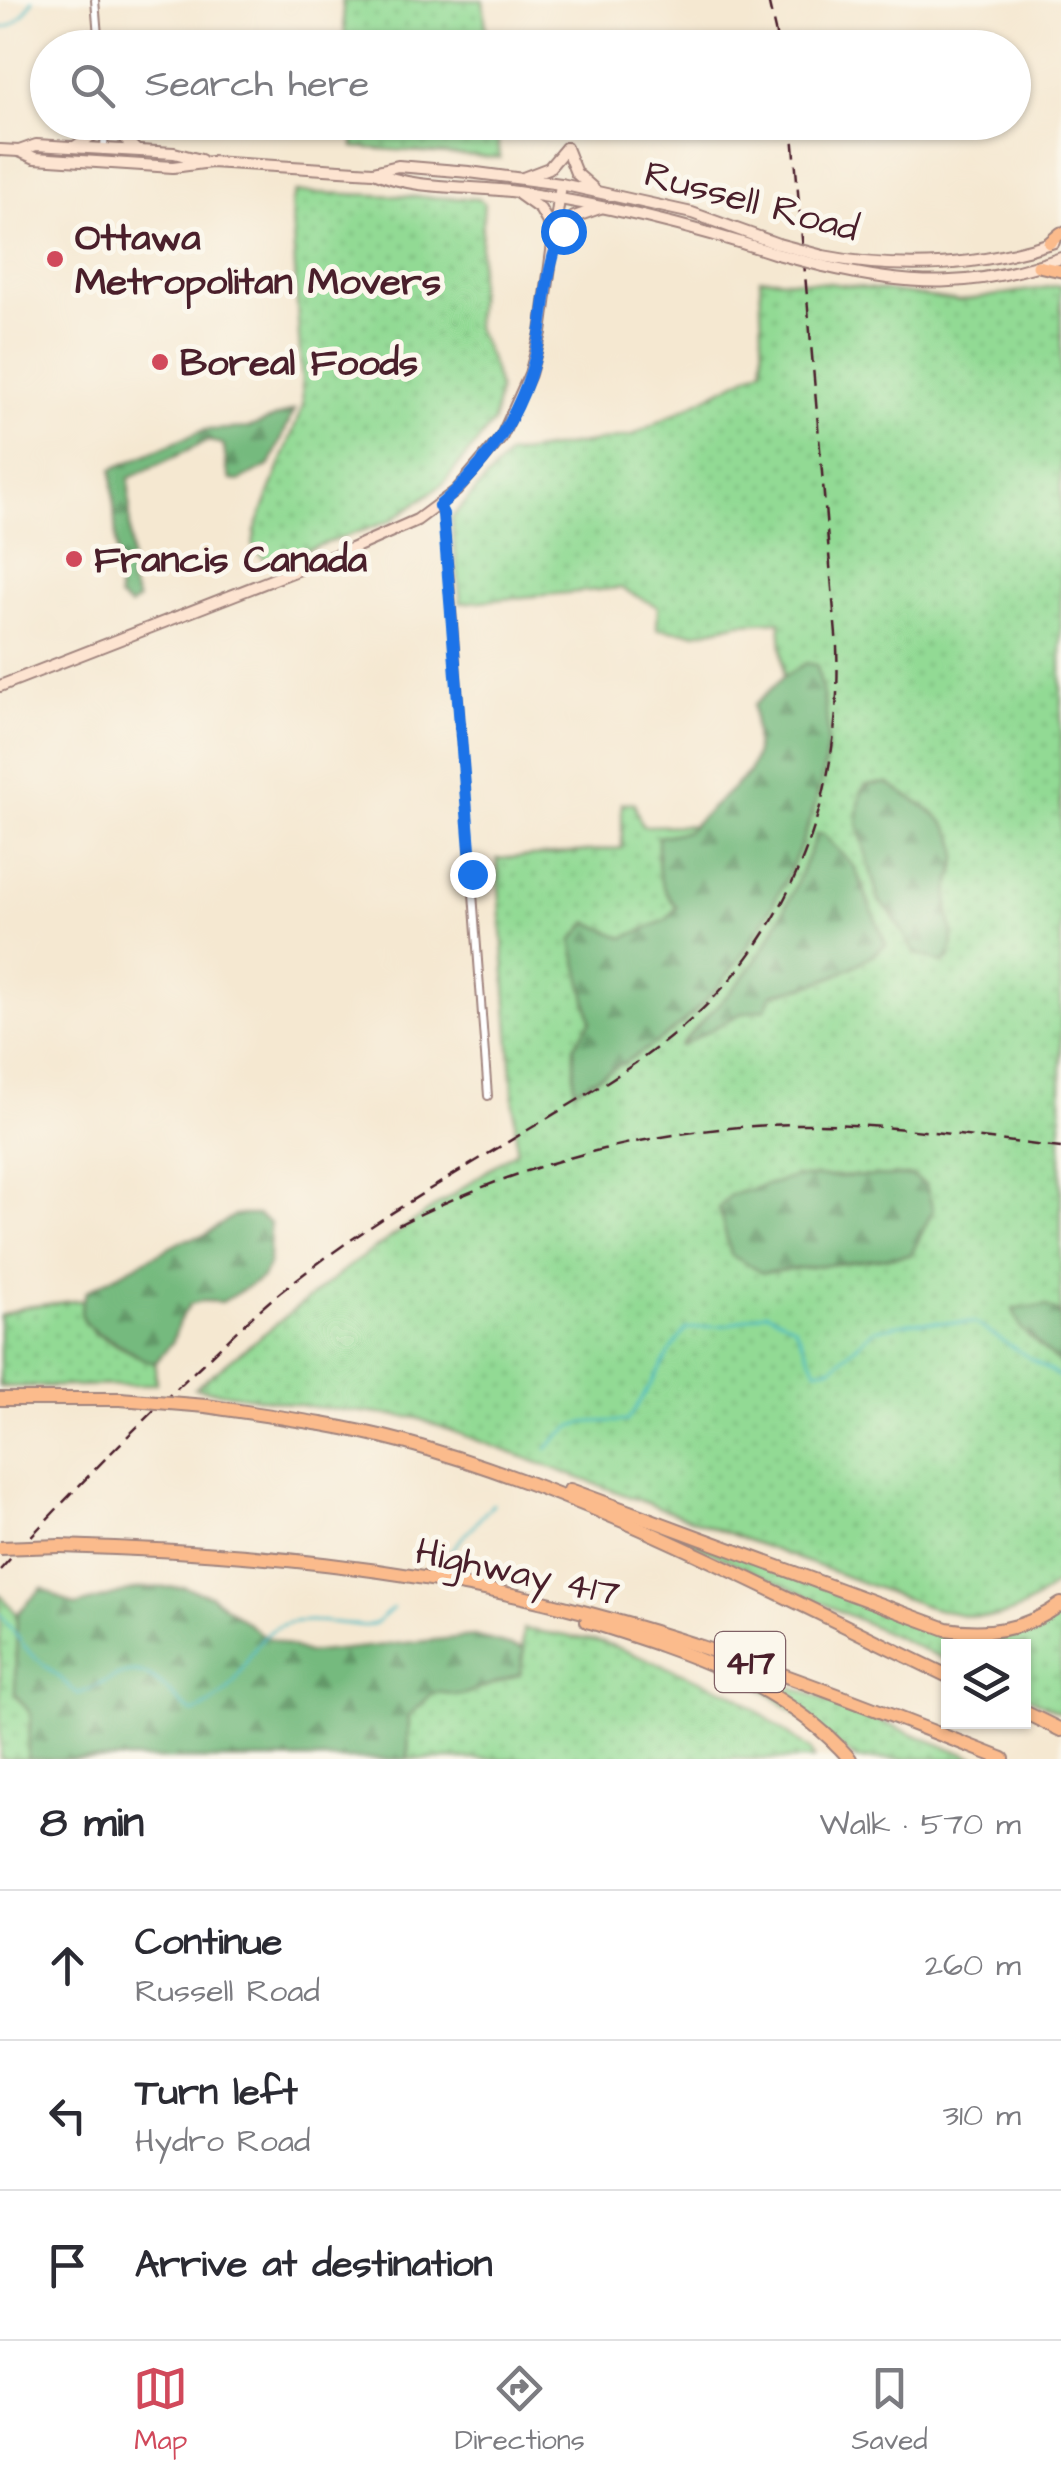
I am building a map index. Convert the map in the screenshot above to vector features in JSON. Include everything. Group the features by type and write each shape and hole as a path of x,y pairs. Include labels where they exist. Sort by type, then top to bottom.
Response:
{"highway":[{"name":"Highway 417","path":"0,1399 120,1398 206,1406 306,1422 430,1449 604,1513 941,1673"},
{"path":"430,1449 515,1471 946,1630 1006,1630 1027,1624 1061,1604"},
{"name":"Highway 417","path":"0,1548 60,1546 220,1554 324,1565 489,1591 584,1612 734,1656 1002,1759"},
{"path":"489,1591 652,1642 744,1679 806,1716 850,1759"},
{"path":"1031,1715 1060,1729"}],"main road":[{"path":"75,146 84,140"},
{"path":"126,140 137,150"},
{"path":"20,151 36,144 75,146 174,153 210,162 373,172"},
{"path":"522,178 549,168 566,148 576,174 598,191"},
{"path":"0,150 20,151 34,158 173,167 210,162"},
{"name":"Russell Road","path":"373,172 398,166 522,178 598,191 692,213 778,249"},
{"name":"Russell Road","path":"373,172 395,181 514,191 609,207 921,283 979,279 1061,258"},
{"path":"0,686 350,549 417,520 439,506 483,463 517,409 538,345 560,184"},
{"path":"514,191 540,209 555,235"},
{"path":"552,252 574,217 609,207"},
{"name":"Russell Road","path":"823,261 928,266 1008,255 1057,238"},
{"path":"1038,266 1061,270"}],"street":[{"path":"95,0 98,30"},
{"path":"103,163 105,140"},
{"path":"439,506 450,582 488,1096"}],"green space":[{"path":"342,0 483,0 486,30 345,30"},
{"path":"353,140 497,140 500,158 354,147"},
{"path":"295,192 478,199 484,203 475,327 499,389 493,423 443,484 390,521 268,563 253,546 255,531 303,405 291,203"},
{"path":"760,278 960,301 1061,285 1061,1580 1027,1605 999,1616 968,1616 928,1607 417,1418 305,1406 195,1388 351,1265 517,1150 497,859 622,848 622,803 634,803 642,826 696,825 749,772 756,753 754,705 784,677 780,621 740,623 696,633 657,629 658,607 620,588 461,603 451,518 508,455 631,436 763,368"},
{"path":"294,410 270,465 239,481 229,476 223,444 208,441 129,478 131,584 138,600 130,606 119,598 112,469 204,430 248,428"},
{"path":"806,663 817,665 827,748 810,819 779,893 738,961 690,1016 649,1047 574,1091 574,1046 591,1021 572,941 588,922 624,938 666,920 677,907 659,875 658,837 687,831 749,773 756,753 754,705"},
{"path":"887,783 934,814 952,833 957,845 948,897 952,949 949,959 942,963 915,953 891,913 879,901 858,824 859,805 862,790 868,785"},
{"path":"817,834 824,835 855,868 886,945 832,977 772,994 766,1009 740,1014 679,1047 756,960 782,915"},
{"path":"912,1176 926,1185 933,1210 911,1255 762,1273 731,1255 719,1208 730,1195 795,1177"},
{"path":"235,1215 258,1215 270,1223 269,1264 262,1278 222,1302 190,1304 173,1341 155,1363 98,1333 84,1321 82,1303 87,1291 184,1240 205,1235"},
{"path":"82,1300 91,1330 155,1363 156,1383 0,1387 0,1315 25,1307"},
{"path":"1045,1306 1061,1314 1061,1365 1021,1329 1013,1309"},
{"path":"679,1534 964,1636 1014,1630 1061,1610 1061,1713 1031,1698 1031,1639 941,1639 941,1658 678,1537"},
{"path":"184,1587 210,1595 264,1636 307,1653 474,1636 524,1649 520,1674 462,1695 434,1692 409,1716 408,1759 27,1759 31,1714 15,1694 17,1614 42,1588 75,1606 140,1588"},
{"path":"0,1594 17,1614 15,1694 31,1714 27,1759 0,1759"},
{"path":"523,1629 603,1642 733,1693 810,1750 814,1759 408,1759 409,1716 434,1691 462,1695 520,1674"},
{"path":"745,1669 978,1759 856,1759 743,1675"}],"waterway":[{"path":"0,28 15,23 33,0"},
{"path":"547,1449 566,1431 582,1423 627,1421 686,1329 727,1325 767,1312 794,1326 817,1370 833,1367 874,1330 914,1322 975,1323 1061,1378"},
{"path":"441,1561 493,1504"},
{"path":"0,1614 28,1651 78,1694 122,1674 141,1673 194,1713 228,1689 261,1640 277,1627 307,1621 366,1626 376,1623 393,1608"}],"railway":[{"path":"768,0 775,30"},
{"path":"0,1570 121,1443 271,1300 388,1215 597,1088 678,1031 718,993 752,951 780,906 803,858 820,808 837,702 837,647 794,140"},
{"path":"398,1225 446,1202 544,1165 594,1151 697,1132 834,1124 1061,1148"}],"place":[{"name":"Ottawa Metropolitan Movers","path":"55,259"},
{"name":"Boreal Foods","path":"160,362"},
{"name":"Francis Canada","path":"74,559"}],"route":[{"path":"472,874 450,582 439,506 483,463 517,409 538,345 552,252 563,231"}]}
